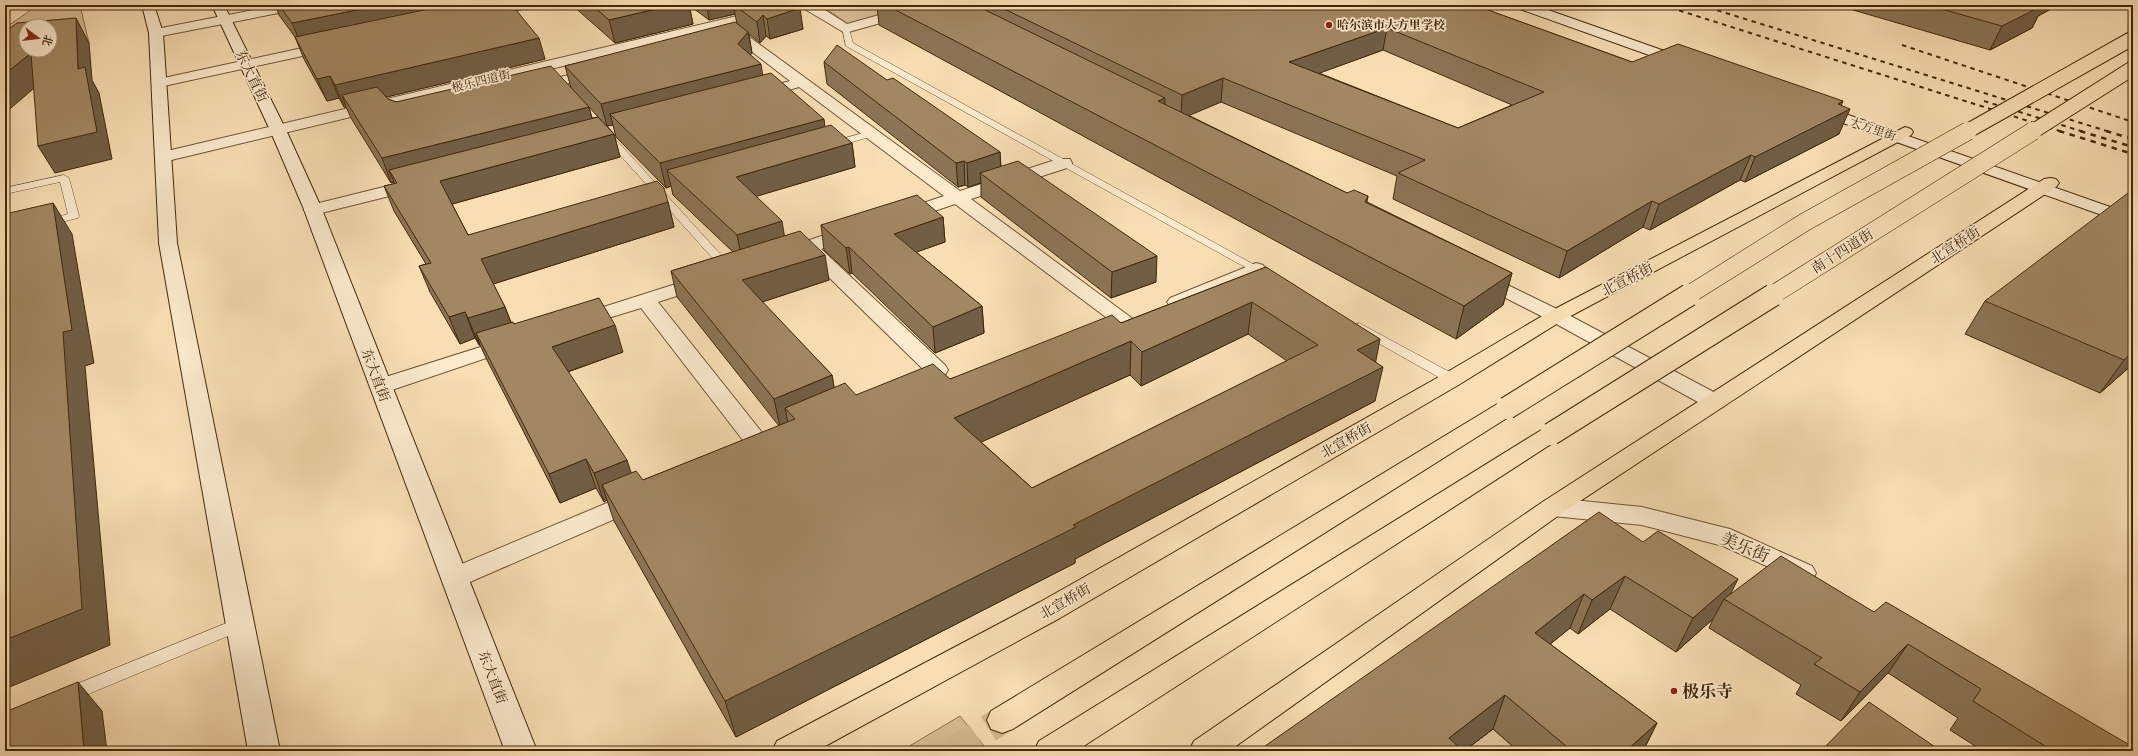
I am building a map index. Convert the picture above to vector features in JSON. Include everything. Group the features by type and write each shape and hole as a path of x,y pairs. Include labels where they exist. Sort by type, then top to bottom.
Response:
{"main road":[{"path":"1002,720 1806,222 2133,38"},
{"name":"南十四道街","path":"1050,751 2133,68"},
{"name":"北宣桥街","path":"788,751 1050,610 1452,378 1556,316 1900,134"},
{"name":"北宣桥街","path":"1205,751 1553,507 2046,186"}],"street":[{"path":"148,5 156,33 168,243 264,751"},
{"path":"156,33 222,12 299,5"},
{"path":"469,17 523,5"},
{"name":"极乐四道街","path":"164,157 278,130 395,108 799,5"},
{"path":"808,5 845,30 929,5"},
{"path":"1522,5 1699,64 1540,5"},
{"name":"东大直街","path":"222,12 278,130 313,210 521,751"},
{"path":"705,28 734,39 802,82 1126,323"},
{"path":"159,83 346,43"},
{"path":"520,91 612,69"},
{"path":"742,98 802,82"},
{"name":"大方里街","path":"1807,102 2046,186 2133,221"},
{"path":"766,260 1064,163"},
{"path":"313,210 429,180"},
{"name":"大方里街","path":"2046,186 2133,212"},
{"path":"808,247 944,377 916,379"},
{"path":"1104,332 1256,269"},
{"path":"1464,269 1556,316 1715,402"},
{"path":"563,327 738,270"},
{"path":"646,300 760,446"},
{"path":"381,386 532,337"},
{"path":"738,455 782,437"},
{"path":"454,578 658,490"},
{"name":"美乐街","path":"1553,507 1642,516 1730,538 1826,585"}],"lane":[{"path":"845,30 849,44 1276,280"},
{"path":"558,82 569,93"},
{"path":"605,133 738,270"},
{"path":"818,149 870,134"},
{"path":"5,191 64,178 74,216 36,225"},
{"path":"1351,322 1452,378"},
{"path":"56,699 240,624"}],"shaded area":[{"path":"38,5 80,5 89,43 58,45 58,18 19,18"},
{"path":"821,5 919,5 848,24"},
{"path":"18,19 18,55 5,63 5,28"},
{"path":"960,716 988,751 901,751"},
{"path":"1493,729 1518,751 1464,751"}],"building":[{"path":"279,5 382,5 292,23"},
{"path":"448,5 512,5 539,38 335,85 330,76 317,79 295,37"},
{"path":"592,5 673,5 609,20"},
{"path":"734,5 796,5 800,8 767,19 763,15 757,22"},
{"path":"886,5 975,5 1165,98 1158,101 1347,193 1354,190 1368,196 1365,202 1512,273 1464,306"},
{"path":"996,5 1474,5 1632,62 1678,44 1843,101 1838,104 1850,109 1755,157 1751,155 1659,204 1652,201 1567,251 1398,173 1425,160 1223,78 1182,95","holes":["1387,28 1544,92 1458,128 1289,62"]},
{"path":"1927,5 2044,5 2002,26"},
{"path":"76,18 78,69 85,67 97,132 38,146 31,58 58,58 58,20"},
{"path":"735,22 748,32 738,44 761,64 601,104 565,66"},
{"path":"18,23 18,58 25,58 5,74 5,32"},
{"path":"837,45 887,80 893,78 1000,152 967,163 964,161 956,163 824,62"},
{"path":"551,66 589,107 382,158 342,95 377,87 388,99 396,102"},
{"path":"771,73 824,119 660,163 610,114"},
{"path":"598,117 614,134 440,181 468,235 657,181 664,188 668,202 481,259 505,307 468,318 465,312 449,317 419,266 431,263 384,186 397,183 389,170"},
{"path":"831,125 852,143 736,177 782,221 737,235 667,170"},
{"path":"1018,161 1157,256 1112,272 980,173"},
{"path":"2128,193 2133,195 2133,351 2124,360 1985,301"},
{"path":"917,195 943,217 894,234 982,306 933,327 849,247 846,248 821,225"},
{"path":"53,203 72,330 63,332 82,609 5,640 5,214"},
{"path":"800,231 825,255 742,280 832,375 774,399 671,271"},
{"path":"1266,267 1380,339 1357,350 1383,367 1073,525 1076,527 725,701 602,485 636,471 643,480 795,419 785,408 845,383 856,395 933,364 950,379 1112,315 1121,323","holes":["1252,302 1318,345 1032,488 954,418 1131,341 1142,352"]},
{"path":"599,298 615,325 552,347 627,460 594,473 586,459 549,474 476,333 513,322 514,324"},
{"path":"1599,512 1643,542 1658,531 1738,579 1693,618 1625,576 1592,600 1584,594 1535,633 1657,723 1626,751 1572,751 1505,695 1449,738 1463,751 1258,751"},
{"path":"1781,556 1874,612 1886,602 2133,747 2133,751 2053,751 1973,701 1981,689 1908,644 1860,692 1814,664 1822,658 1724,599"},
{"path":"78,682 84,751 5,751 5,712"},
{"path":"1869,702 1941,751 1821,751"}],"tunnel":[{"path":"953,751 1002,720"}],"railway":[{"path":"1662,5 2063,132"},
{"path":"1700,5 2110,132"},
{"path":"1902,45 2133,122"},
{"path":"1984,101 2084,132"},
{"path":"2059,131 2133,154"},
{"path":"2080,131 2133,147"},
{"path":"2106,131 2133,139"}],"place":[{"name":"哈尔滨市大方里学校","path":"1329,25"},
{"name":"极乐寺","path":"1674,691"}]}
